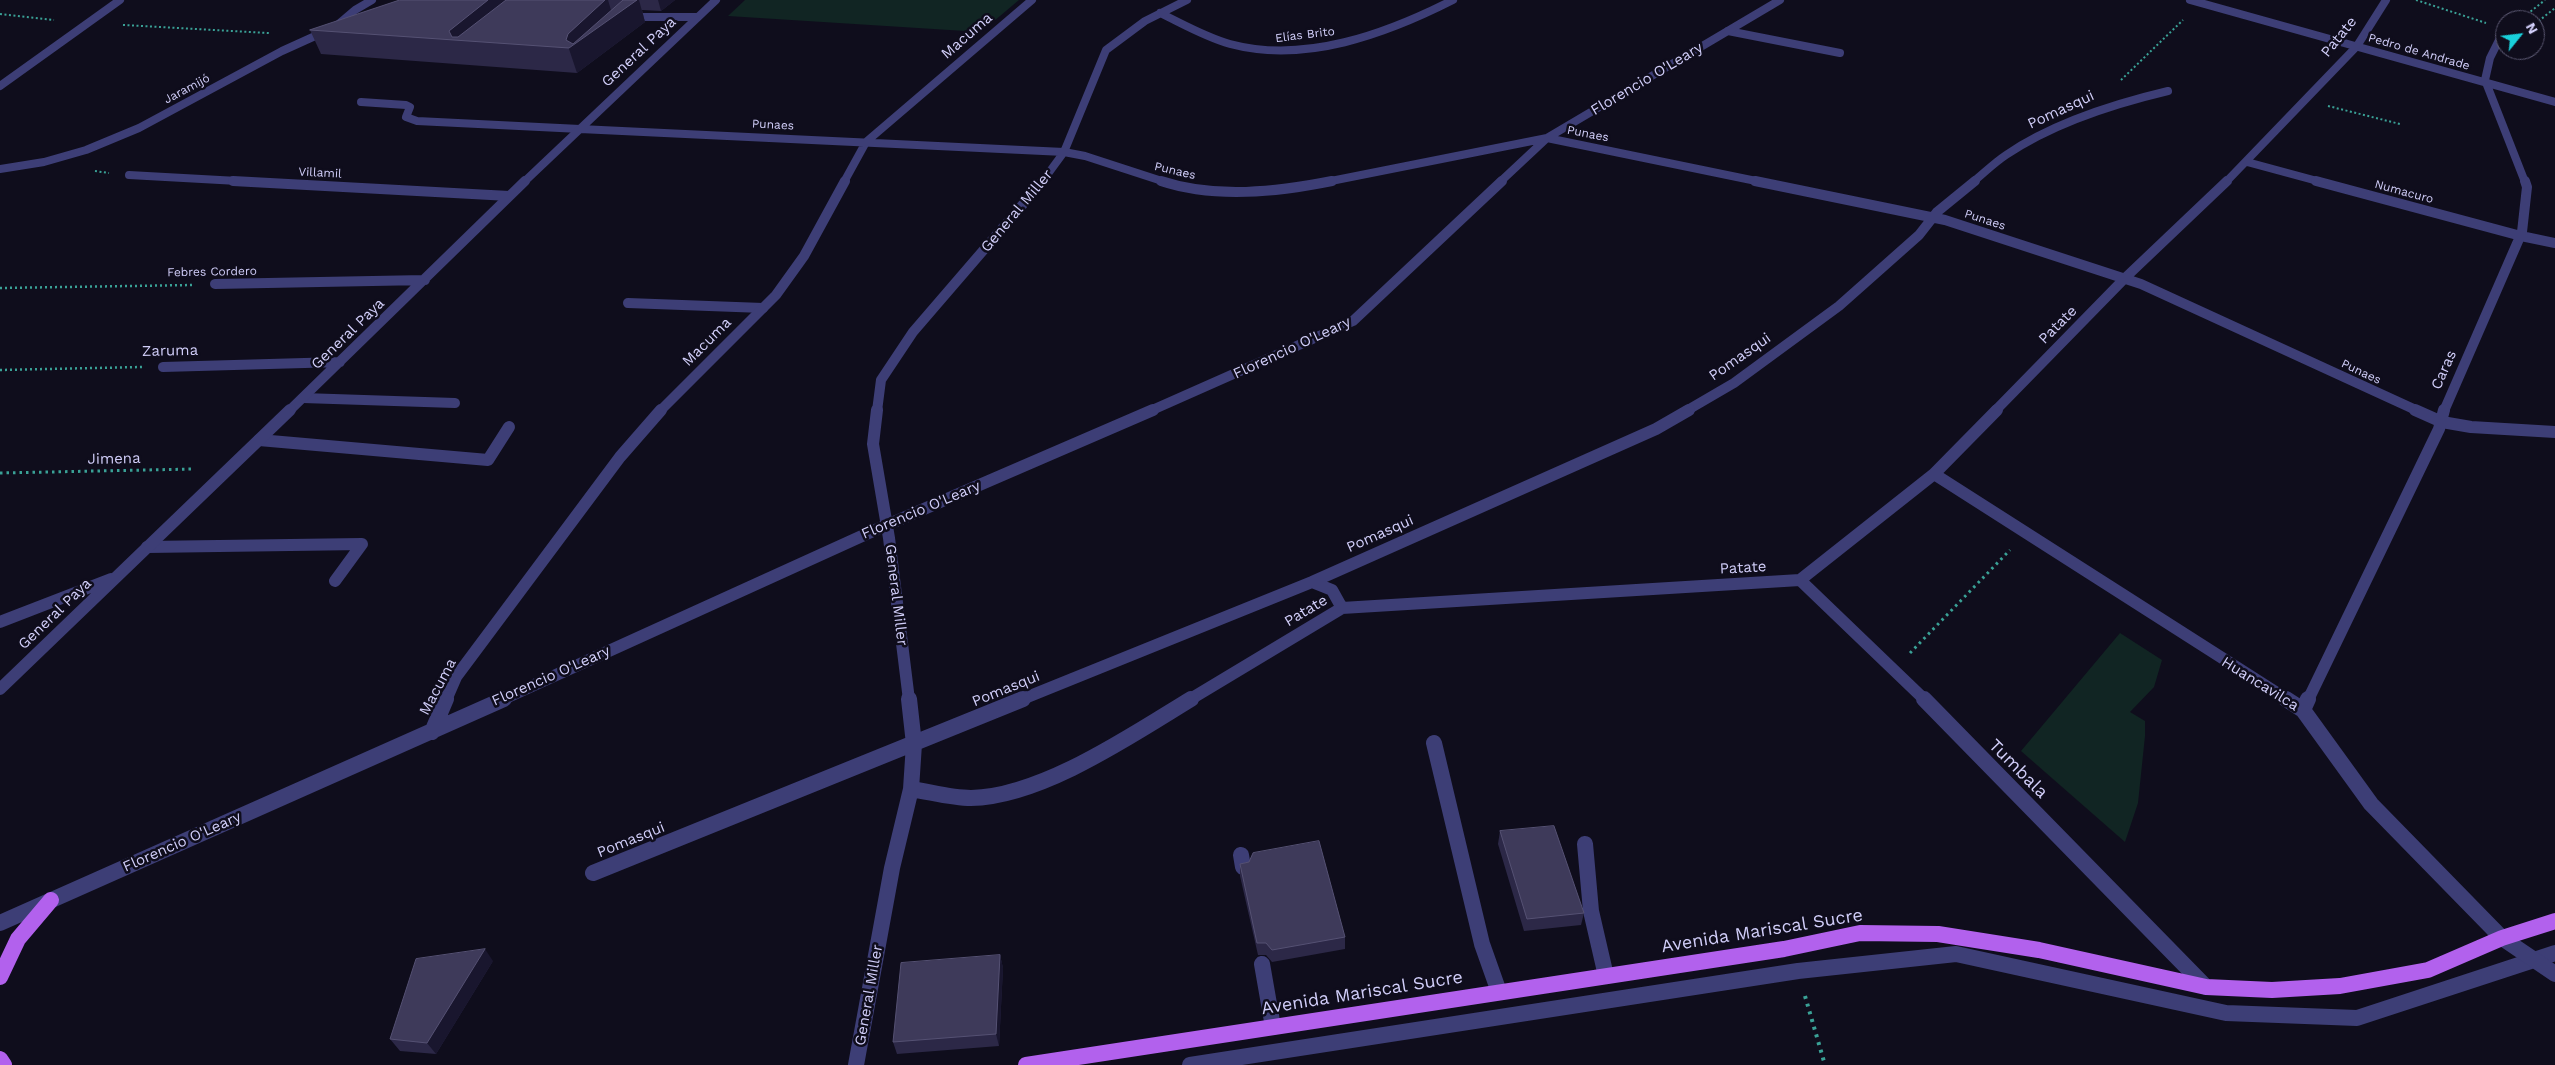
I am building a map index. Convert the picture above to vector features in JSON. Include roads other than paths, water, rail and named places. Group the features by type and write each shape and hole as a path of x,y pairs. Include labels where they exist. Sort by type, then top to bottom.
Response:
{"main road":[{"path":"0,977 18,939 51,900"},
{"name":"Avenida Mariscal Sucre","path":"1026,1065 1045,1064 1273,1027 1784,949 1860,933 1938,934 2039,950 2206,987 2272,990 2340,986 2428,970 2502,938 2555,921"},
{"path":"0,1058 4,1065"}],"street":[{"path":"0,86 85,23 120,0"},
{"name":"Jaramijó","path":"0,169 44,162 86,150 139,128 282,51 335,28 355,10 372,0"},
{"name":"General Paya","path":"0,689 425,280 509,196 716,0"},
{"name":"Macuma","path":"432,732 456,677 620,456 671,399 776,295 804,256 866,142 1032,0"},
{"name":"General Miller","path":"856,1065 892,868 911,789 914,744 887,525 873,444 881,380 913,332 1051,171 1064,152 1106,50 1145,21 1187,0"},
{"name":"Elías Brito","path":"1160,13 1230,44 1273,50 1321,46 1393,27 1453,0"},
{"name":"Florencio O'Leary","path":"0,923 432,732 887,525 1294,350 1353,321 1547,138 1780,0"},
{"name":"Pedro de Andrade","path":"2190,0 2204,1 2486,84 2555,102"},
{"name":"Patate","path":"911,789 972,798 1005,794 1035,784 1083,761 1153,722 1342,608 1800,580 1934,474 2125,278 2248,162 2357,46 2386,0"},
{"path":"621,19 629,16 698,17"},
{"path":"335,28 361,18"},
{"path":"1728,31 1840,53"},
{"path":"2486,84 2490,58 2495,48"},
{"name":"Caras","path":"2303,710 2442,422 2446,403 2521,236 2527,187 2486,84"},
{"name":"Pomasqui","path":"593,873 1312,582 1656,429 1734,383 1839,306 1918,235 1933,217 2006,155 2059,127 2111,105 2168,91"},
{"name":"Punaes","path":"361,102 406,105 410,107 406,117 417,121 1064,152 1085,156 1183,188 1244,192 1306,186 1547,138 1933,217 2125,278 2442,422 2470,427 2555,432"},
{"name":"Numacuro","path":"2248,162 2521,236 2555,243"},
{"name":"Villamil","path":"129,176 509,196"},
{"name":"Febres Cordero","path":"215,284 425,280"},
{"path":"628,302 763,308"},
{"name":"Zaruma","path":"163,367 340,362"},
{"path":"303,398 455,403"},
{"path":"259,440 488,460 509,427"},
{"name":"Huancavilca","path":"1934,474 2303,710 2372,804 2502,938 2555,974"},
{"path":"147,547 362,544 335,581"},
{"path":"0,622 116,577"},
{"name":"Tumbala","path":"1800,580 1894,670 2206,987"},
{"path":"1312,582 1326,586 1335,593 1342,608"},
{"path":"1434,743 1482,944 1499,992"},
{"path":"1585,844 1586,888 1592,928 1606,976"},
{"path":"1190,1065 1798,971 1956,954 2226,1014 2357,1018 2555,952"},
{"path":"1262,964 1273,1027"}]}
